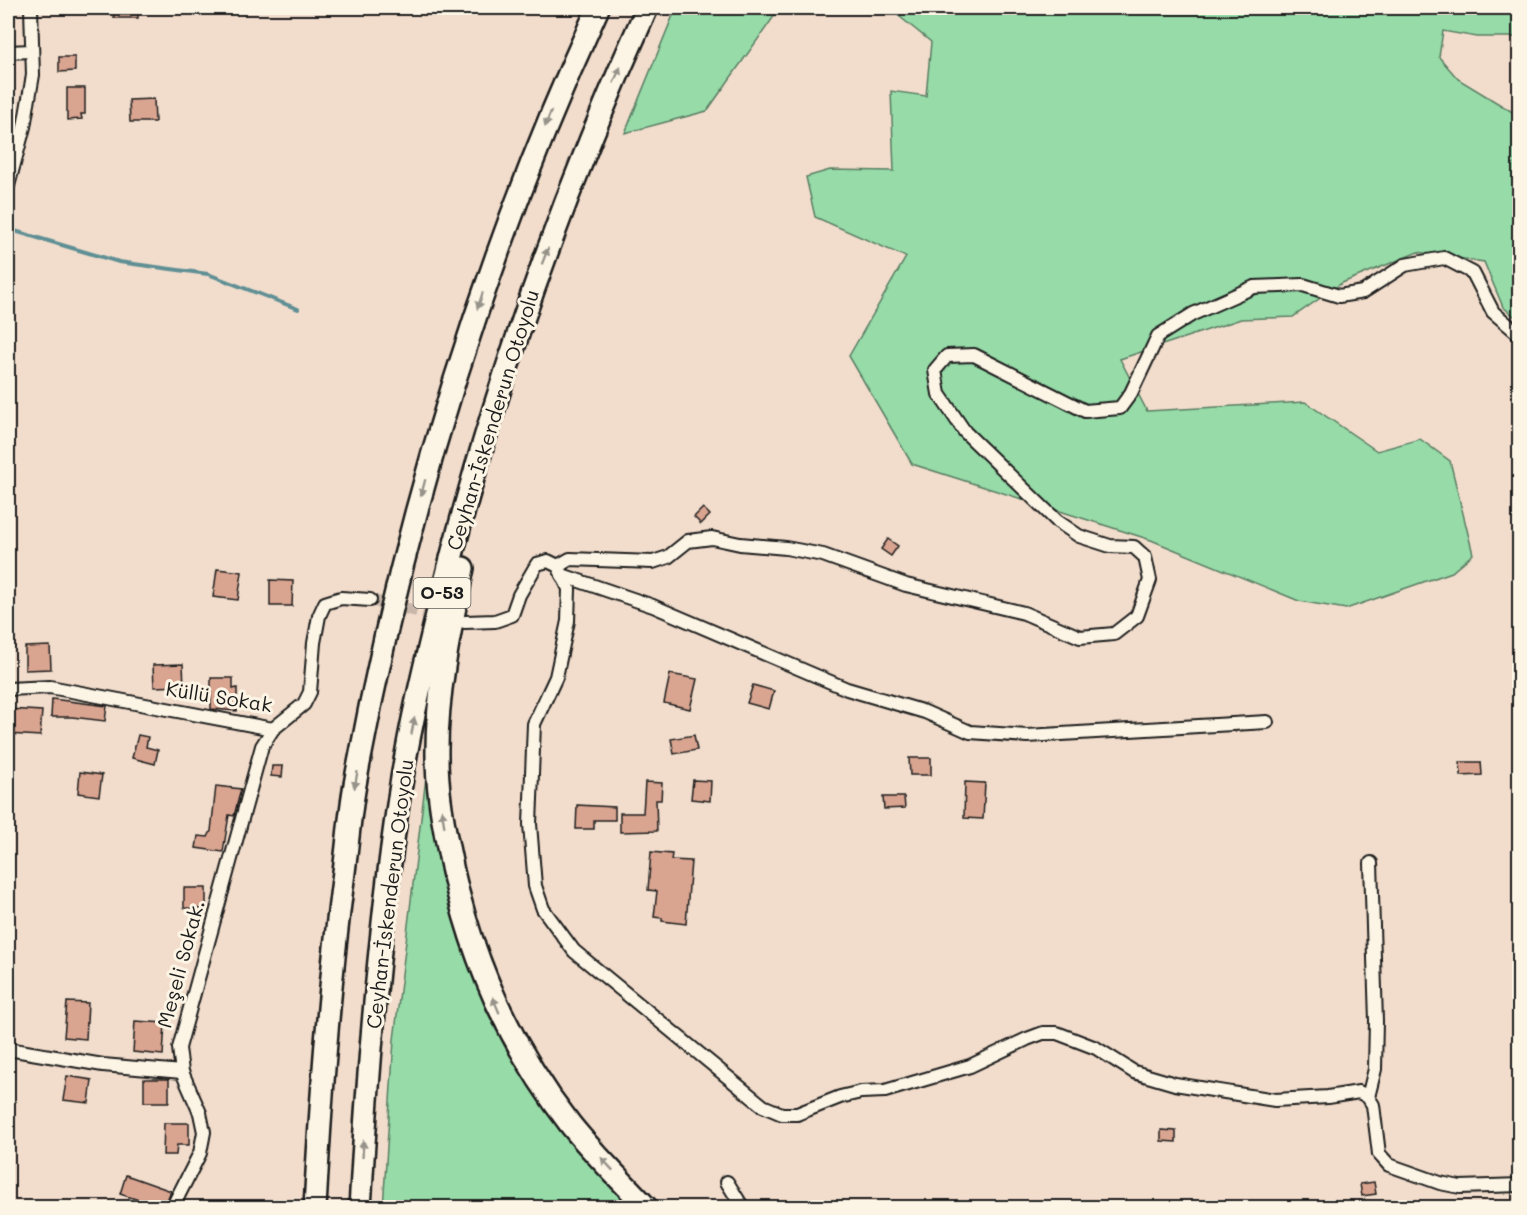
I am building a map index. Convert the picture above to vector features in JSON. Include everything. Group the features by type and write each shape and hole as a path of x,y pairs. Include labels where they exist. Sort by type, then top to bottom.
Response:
{"highway":[{"name":"O-53","path":"315,1208 322,1084 338,918 355,782 385,633 443,413 484,288 555,100 598,8"},
{"name":"Ceyhan-İskenderun Otoyolu","path":"360,1208 367,1088 377,981 400,789 430,644 487,426 527,303 597,118 647,8"},
{"path":"527,303 490,441 448,645 437,757 442,815 455,886 475,955 501,1015 533,1072 571,1125 647,1208"}],"street":[{"path":"8,186 24,127 33,75 31,8"},
{"path":"8,52 32,51"},
{"path":"560,570 570,559 593,562 653,562 668,557 688,541 712,538 823,555 906,585 1024,613 1080,637 1114,634 1137,616 1150,580 1145,557 1134,548 1110,546 1079,536 1057,521 964,432 939,394 935,370 946,356 974,355 1085,411 1120,408 1131,393 1158,336 1193,314 1254,287 1304,285 1338,296 1363,292 1405,265 1444,258 1473,273 1493,312 1520,335"},
{"path":"465,622 495,621 512,615 519,595 537,564 548,561 560,570 653,606 847,689 925,712 970,732 1027,736 1267,722"},
{"path":"560,570 569,589 568,621 556,677 534,724 530,824 535,886 543,909 574,951 763,1106 782,1114 797,1114 840,1097 861,1092 885,1091 970,1066 1028,1039 1043,1034 1057,1033 1096,1048 1134,1072 1175,1084 1275,1100 1328,1097 1359,1092 1368,1097"},
{"name":"Küllü Sokak","path":"8,689 50,687 273,729 304,704 310,692 314,643 319,616 326,603 341,598 370,600"},
{"name":"Meşeli Sokak.","path":"172,1208 200,1153 204,1132 200,1113 182,1072 179,1048 220,892 262,746 273,729"},
{"path":"1371,863 1376,1021 1375,1069 1368,1097 1375,1115 1379,1154 1389,1165 1440,1183 1460,1186 1520,1185"},
{"path":"8,1049 103,1065 182,1072"},
{"path":"727,1182 743,1208"}],"green space":[{"path":"676,8 780,8 707,111 625,133"},
{"path":"889,8 1519,8 1519,37 1477,37 1443,31 1439,57 1458,79 1519,116 1519,320 1503,307 1484,262 1418,252 1342,283 1293,317 1241,319 1120,359 1147,411 1305,402 1377,451 1420,439 1450,461 1473,554 1452,572 1346,609 1299,601 1151,540 912,464 849,356 906,257 815,217 806,177 830,170 894,171 891,91 926,96 931,42"},
{"path":"427,769 442,871 472,971 487,1012 581,1152 631,1207 383,1208 394,1040"}],"building":[{"path":"114,8 138,8 138,18 114,18"},
{"path":"59,57 75,57 75,71 59,72"},
{"path":"67,88 85,88 85,114 81,114 82,119 67,120"},
{"path":"154,99 155,122 130,122 129,100"},
{"path":"703,508 710,515 701,524 694,517"},
{"path":"888,539 898,546 891,556 881,549"},
{"path":"217,569 242,572 238,600 213,597"},
{"path":"270,580 293,581 292,606 270,606"},
{"path":"50,646 51,669 25,670 25,647"},
{"path":"183,664 184,686 154,687 153,665"},
{"path":"670,674 697,679 690,709 664,703"},
{"path":"211,678 233,678 233,689 237,688 237,711 211,709"},
{"path":"753,685 774,691 769,709 747,703"},
{"path":"52,699 107,706 105,721 51,717"},
{"path":"8,709 42,711 40,736 8,734"},
{"path":"138,735 148,737 146,747 158,750 155,764 132,758"},
{"path":"694,735 697,750 674,754 671,739"},
{"path":"909,758 931,758 931,775 910,775"},
{"path":"1460,762 1481,762 1482,775 1461,776"},
{"path":"272,766 283,766 282,777 271,776"},
{"path":"80,772 102,775 99,796 78,793"},
{"path":"693,780 711,781 710,801 691,799"},
{"path":"645,782 662,783 661,800 656,800 657,831 620,832 620,813 643,813"},
{"path":"965,782 985,783 983,819 964,818"},
{"path":"216,786 241,789 234,816 229,815 223,852 196,848 198,836 208,837 211,831"},
{"path":"883,797 904,797 905,808 884,809"},
{"path":"577,805 615,807 615,820 594,820 594,829 576,829"},
{"path":"651,852 672,854 671,860 691,861 686,924 662,921 662,918 654,917 657,891 648,890"},
{"path":"184,888 206,888 206,909 184,908"},
{"path":"67,1002 88,1003 86,1039 64,1037"},
{"path":"135,1021 165,1023 163,1055 133,1052"},
{"path":"67,1076 92,1080 89,1103 63,1100"},
{"path":"144,1079 169,1079 169,1102 144,1102"},
{"path":"164,1123 189,1123 189,1145 177,1145 176,1155 163,1155"},
{"path":"1161,1130 1176,1131 1176,1142 1161,1141"},
{"path":"126,1175 171,1191 164,1208 120,1194"},
{"path":"1374,1182 1376,1194 1362,1196 1360,1184"}],"waterway":[{"path":"8,229 119,262 208,274 298,309"}],"tunnel":[{"path":"370,600 442,617"}]}
